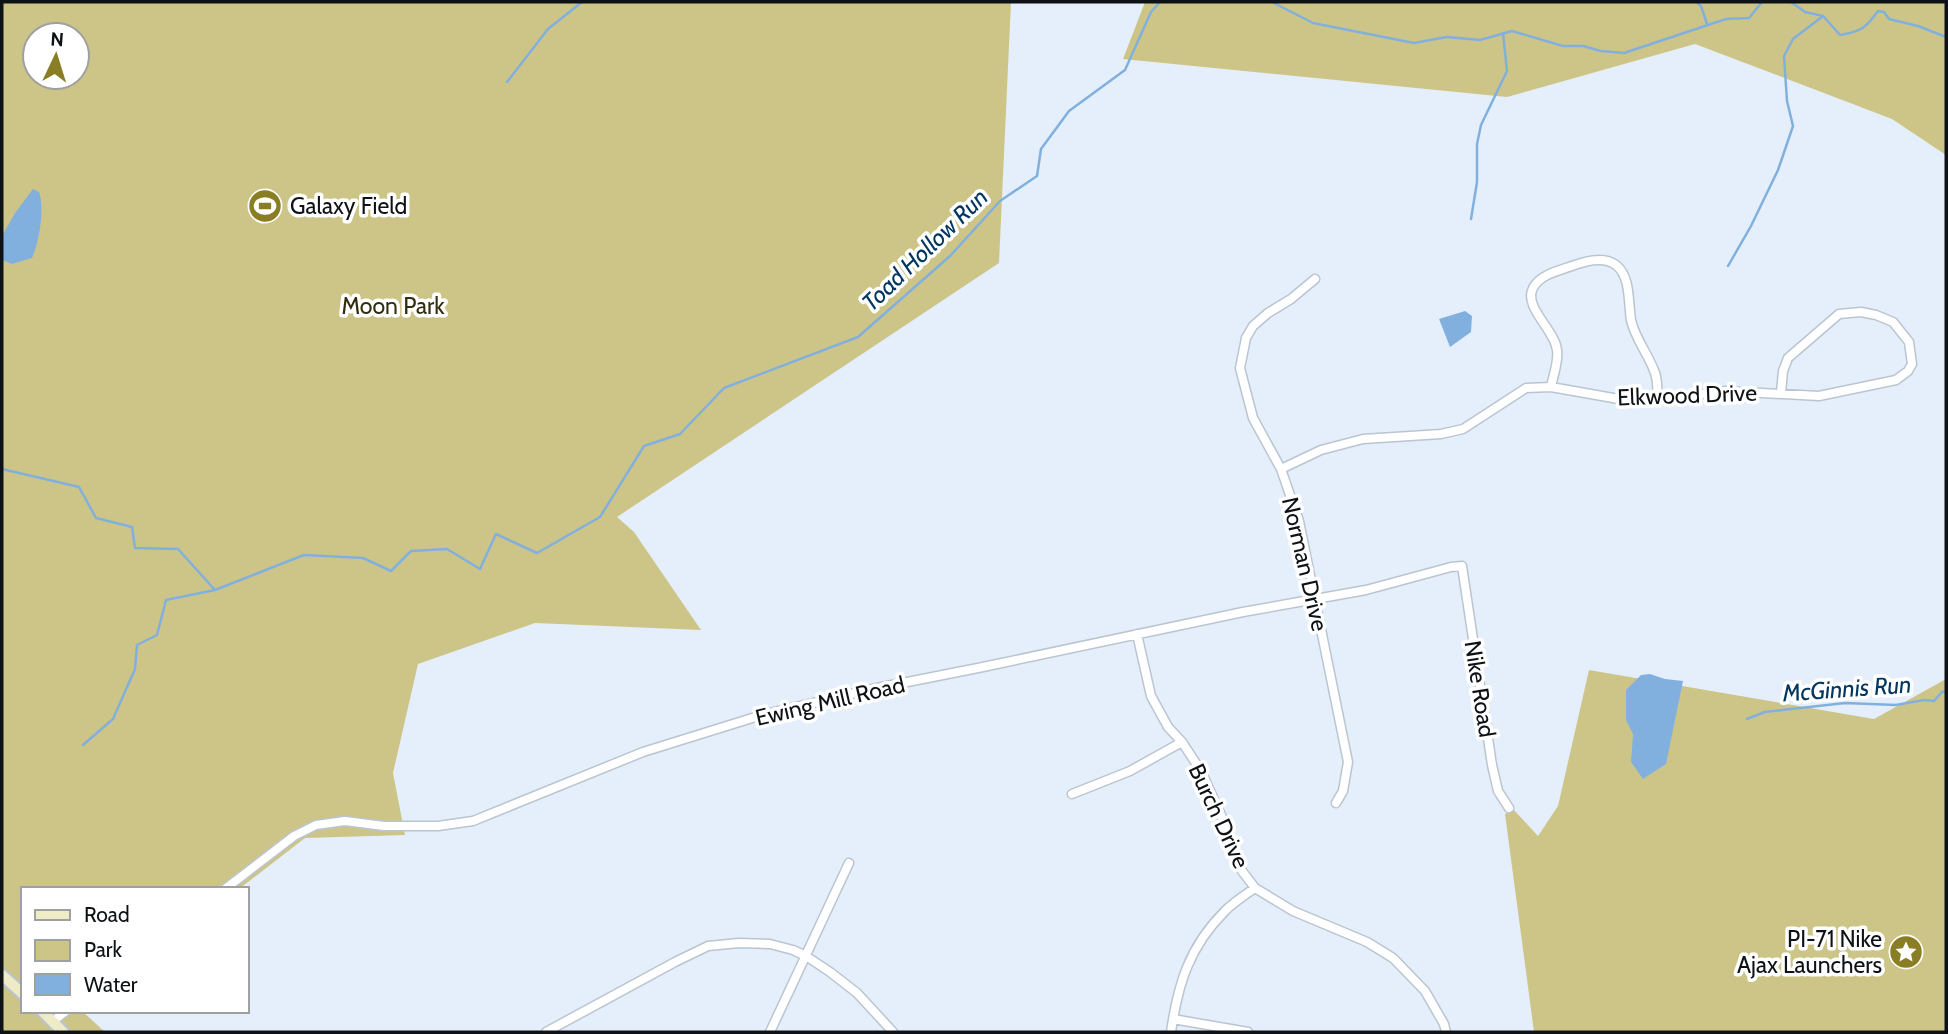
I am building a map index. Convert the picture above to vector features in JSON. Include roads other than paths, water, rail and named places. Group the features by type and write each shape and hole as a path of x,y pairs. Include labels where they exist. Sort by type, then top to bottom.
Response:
{"main road":[{"path":"2,975 21,992"},
{"path":"44,1013 63,1032"}],"street":[{"path":"1551,387 1558,351 1553,336 1533,306 1531,296 1534,287 1548,274 1573,265 1609,261 1622,272 1627,283 1632,323 1656,374 1658,400"},
{"name":"Norman Drive","path":"1315,279 1254,326 1246,338 1240,368 1253,418 1281,469 1299,521 1348,762 1343,790 1336,803"},
{"name":"Elkwood Drive","path":"1281,469 1321,450 1363,439 1441,434 1463,429 1527,388 1551,387 1630,401 1725,391 1819,396 1896,380 1908,371 1912,364 1909,342 1893,322 1876,315 1861,312 1839,314 1788,358 1783,371 1781,393"},
{"name":"Ewing Mill Road","path":"228,887 294,836 316,825 345,821 384,826 438,827 473,821 643,752 762,715 872,689 1243,612 1379,587 1462,566"},
{"name":"Nike Road","path":"1462,566 1492,765 1498,791 1509,808"},
{"name":"Burch Drive","path":"1137,634 1151,696 1168,727 1201,771 1242,870 1255,888 1293,911 1367,942 1393,958 1425,991 1446,1032"},
{"path":"1072,794 1130,771 1182,743"},
{"path":"770,1032 849,863"},
{"path":"1171,1032 1178,990 1197,944 1225,911 1255,888"},
{"path":"546,1032 708,946 739,943 770,944 806,956 857,993 893,1032"},
{"path":"53,1021 63,1013"},
{"path":"1173,1019 1248,1032"}],"water":[{"path":"33,189 39,192 41,199 37,243 32,258 12,264 2,260 2,236"},
{"path":"1465,311 1472,316 1471,332 1450,347 1439,319"},
{"path":"1650,674 1683,681 1666,764 1643,779 1631,762 1633,734 1626,720 1626,690 1641,675"}],"waterway":[{"path":"507,82 548,29 582,2"},
{"name":"Toad Hollow Run","path":"2,469 79,487 96,518 132,527 135,548 178,549 215,590 304,555 363,558 391,571 411,551 447,549 480,569 496,534 537,553 600,517 644,446 680,434 724,388 858,337 950,256 1000,201 1037,176 1041,149 1069,111 1125,70 1151,12 1160,2"},
{"path":"1272,2 1313,23 1414,43 1447,37 1480,40 1512,31 1563,46 1583,46 1624,53 1726,19 1749,18 1762,2"},
{"path":"1696,2 1701,6 1707,24"},
{"path":"1791,2 1805,12 1823,16 1840,35 1862,28 1878,11 1884,12 1889,19 1946,37"},
{"path":"1728,266 1778,170 1793,126 1787,101 1784,56 1793,39 1823,16"},
{"path":"1471,219 1481,125 1507,71 1503,33"},
{"path":"83,745 113,719 135,669 137,645 157,635 166,600 215,590"},
{"name":"McGinnis Run","path":"1747,719 1765,712 1845,703 1896,705 1934,701 1946,691"}],"place":[{"name":"Galaxy Field","path":"265,206"},
{"name":"PI-71 Nike Ajax Launchers","path":"1906,952"}],"park label":[{"name":"Moon Park","path":"393,306"}]}
